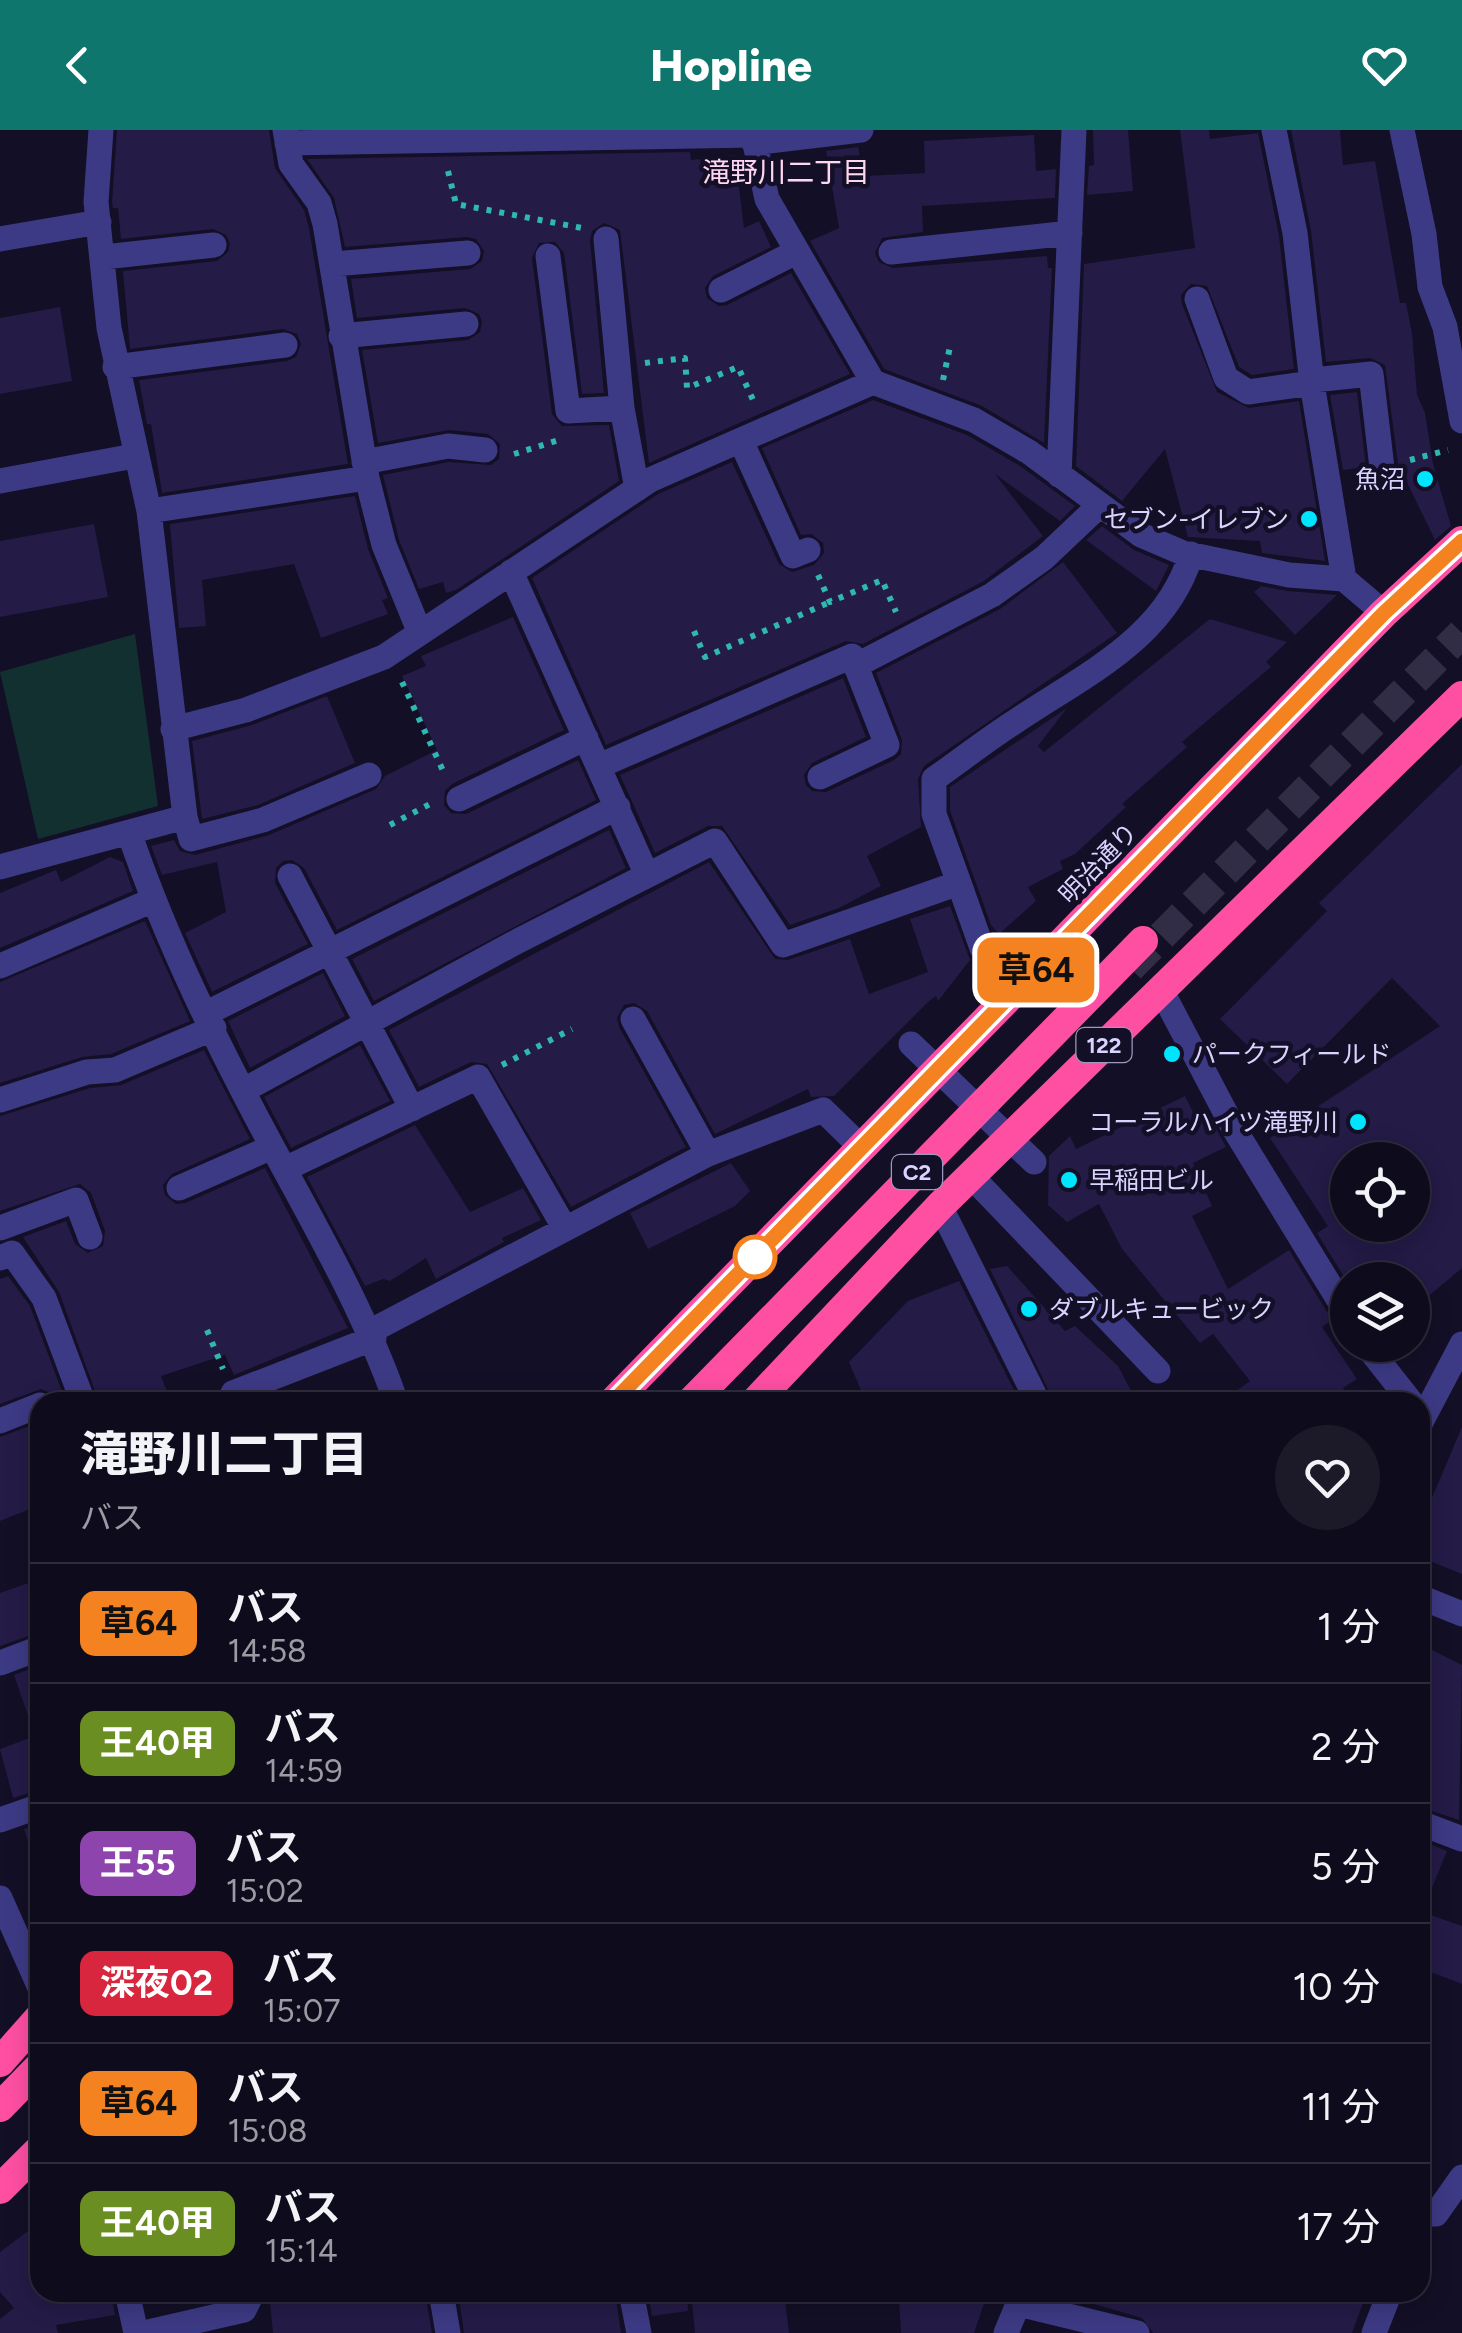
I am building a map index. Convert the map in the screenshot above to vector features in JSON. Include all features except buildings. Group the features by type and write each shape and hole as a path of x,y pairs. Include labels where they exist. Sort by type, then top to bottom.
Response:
{"highway":[{"name":"明治通り","path":"622,1392 1384,613 1462,541"},
{"name":"122","path":"764,1392 940,1206 1462,696"},
{"name":"C2","path":"701,1392 1144,941"},
{"path":"0,2062 30,2028"},
{"path":"0,2107 30,2076"},
{"path":"0,2189 30,2160"}],"street":[{"path":"100,130 99,222 115,367 148,511 173,729 185,817 192,840 263,820 369,775"},
{"path":"420,633 384,545 366,470 333,264 319,203 291,164 286,136 442,140 753,136 861,130"},
{"path":"1059,475 1074,130"},
{"path":"1274,130 1295,233 1312,381 1344,579"},
{"path":"1402,130 1424,234 1430,287 1445,327 1462,421"},
{"path":"753,136 767,199 872,382 974,420 1141,535 1191,554 1289,575 1344,579 1384,613"},
{"path":"0,239 99,222"},
{"path":"891,252 1070,233"},
{"path":"606,239 622,408 637,489"},
{"path":"104,257 214,245"},
{"path":"720,290 796,252"},
{"path":"333,264 468,253"},
{"path":"548,256 568,411 622,408"},
{"path":"1196,299 1226,378 1248,392 1371,374 1382,468"},
{"path":"342,336 466,324"},
{"path":"115,367 284,345"},
{"path":"173,729 246,710 388,654 637,489 872,382"},
{"path":"742,441 793,556 808,550"},
{"path":"148,511 366,470 448,446 485,450"},
{"path":"0,481 134,456"},
{"path":"855,666 992,595 1044,558 1100,505"},
{"path":"1015,991 982,948 934,814 934,779 1112,659 1166,609 1182,586 1191,554"},
{"path":"512,572 646,873"},
{"path":"599,766 852,656 887,745 820,777"},
{"path":"456,795 586,738"},
{"path":"0,1100 87,1072 115,1070 618,807"},
{"path":"0,867 185,817"},
{"path":"130,832 153,900 278,1158 372,1334 392,1392"},
{"path":"244,1090 646,873 715,841 783,945 959,883"},
{"path":"290,876 329,955 371,1024 412,1109"},
{"path":"0,966 153,900"},
{"path":"1160,988 1233,1127 1330,1285"},
{"path":"633,1019 708,1154"},
{"path":"912,1044 1034,1162"},
{"path":"179,1188 278,1158 412,1109 478,1077 564,1227"},
{"path":"235,1392 372,1334 564,1227 708,1154 823,1110 862,1148"},
{"path":"971,1176 1158,1371"},
{"path":"79,1392 44,1298 3,1243 76,1200 90,1236"},
{"path":"940,1206 1033,1392"},
{"path":"1430,1396 1462,1344"},
{"path":"1379,1362 1402,1392"},
{"path":"0,1421 30,1409"},
{"path":"1430,1600 1462,1614"},
{"path":"0,1663 30,1652"},
{"path":"0,1820 30,1810"},
{"path":"1430,1827 1462,1839"},
{"path":"0,1898 30,1966"},
{"path":"1430,2214 1436,2214 1462,2177"},
{"path":"129,2302 136,2333"},
{"path":"144,2333 244,2310 248,2302"},
{"path":"443,2302 448,2333"},
{"path":"633,2302 639,2333"},
{"path":"1006,2333 1019,2302"},
{"path":"1034,2302 1136,2333"},
{"path":"1374,2333 1386,2302"}],"path":[{"path":"442,140 456,204 576,226 606,239"},
{"path":"620,366 685,358 687,388 738,367 766,430"},
{"path":"485,450 490,456 524,452 575,434 568,411"},
{"path":"808,550 830,602"},
{"path":"694,631 704,657 882,580 908,639"},
{"path":"388,654 456,795 390,825"},
{"path":"478,1077 572,1029"}],"green space":[{"path":"135,634 158,806 38,839 0,672"}],"tunnel":[{"path":"1130,968 1462,633"}],"bus line":[{"name":"草64","path":"623,1392 1384,613 1462,541"}],"place":[{"name":"魚沼","path":"1425,479"},
{"name":"セブン-イレブン","path":"1309,519"},
{"name":"パークフィールド","path":"1172,1054"},
{"name":"コーラルハイツ滝野川","path":"1358,1122"},
{"name":"早稲田ビル","path":"1069,1180"},
{"name":"ダブルキュービック","path":"1029,1309"}],"district":[{"name":"滝野川二丁目","path":"786,172"}]}
